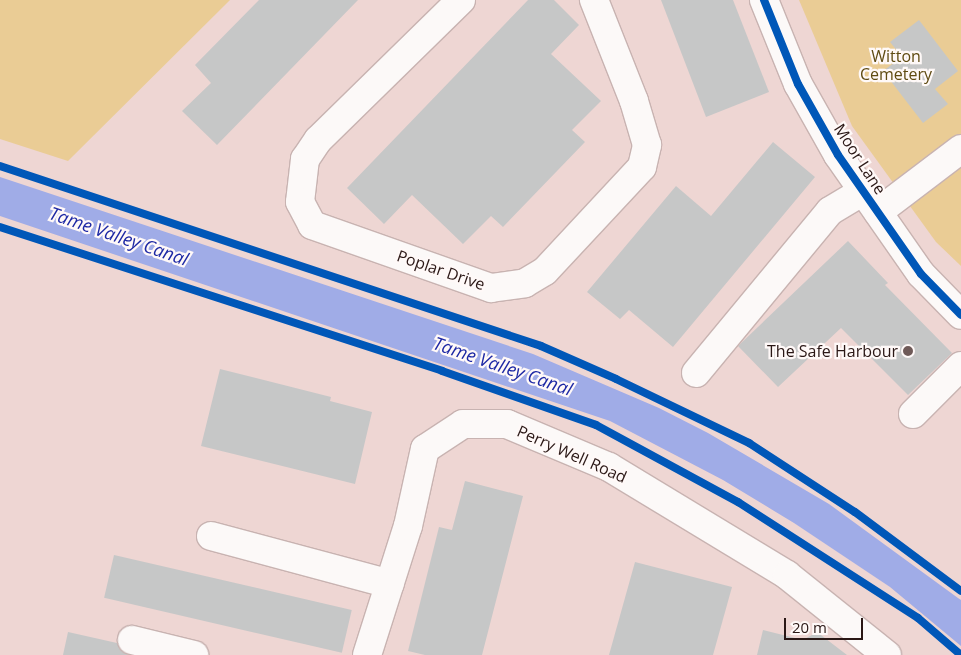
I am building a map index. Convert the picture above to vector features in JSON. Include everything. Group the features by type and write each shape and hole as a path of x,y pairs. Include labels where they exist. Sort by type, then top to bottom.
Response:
{"street":[{"name":"Poplar Drive","path":"461,0 318,140 305,160 300,202 312,225 491,288 525,283 545,271 642,167 647,145 637,110 594,0"},
{"name":"Moor Lane","path":"764,0 798,84 838,155 922,274 961,315"},
{"path":"878,212 961,149"},
{"path":"696,373 802,241 830,211 863,191"},
{"path":"913,414 961,366"},
{"name":"Perry Well Road","path":"366,655 408,526 425,449 463,424 507,424 609,467 787,575 887,655"},
{"path":"210,536 390,584"},
{"path":"132,640 194,655"}],"green space":[{"path":"0,0 230,0 68,161 0,139"},
{"name":"Witton Cemetery","path":"799,0 961,0 961,266 936,242 852,126"}],"water":[{"name":"Tame Valley Canal","path":"0,177 533,354 659,408 708,433 829,504 961,600 961,646 890,587 794,523 723,480 610,421 0,216"}],"building":[{"path":"259,0 358,0 217,145 182,111 211,83 195,65"},
{"path":"528,0 554,0 579,25 551,54 601,101 572,130 585,142 503,227 491,216 463,244 412,195 384,224 347,188"},
{"path":"661,0 733,0 769,92 706,117"},
{"path":"919,20 958,71 935,89 948,104 923,123 883,71 902,57 890,42"},
{"path":"773,142 815,177 673,347 629,310 620,319 587,292 676,186 711,216"},
{"path":"848,241 888,283 885,285 952,353 908,395 841,328 778,387 738,346"},
{"path":"220,369 331,397 330,401 372,412 355,484 201,446"},
{"path":"465,481 523,496 482,655 425,655 408,651 439,527 452,530"},
{"path":"114,555 352,610 342,653 104,598"},
{"path":"635,562 732,587 713,655 609,655"},
{"path":"763,630 803,640 817,632 847,655 757,655"},
{"path":"68,632 117,643 128,655 63,655"}],"cycle path":[{"path":"764,0 798,84 838,155 921,274 961,315"},
{"path":"0,166 541,346 616,379 749,443 855,512 961,591"},
{"path":"0,227 442,371 596,425 738,502 918,618 961,655"}],"place":[{"name":"The Safe Harbour","path":"908,351"}]}
